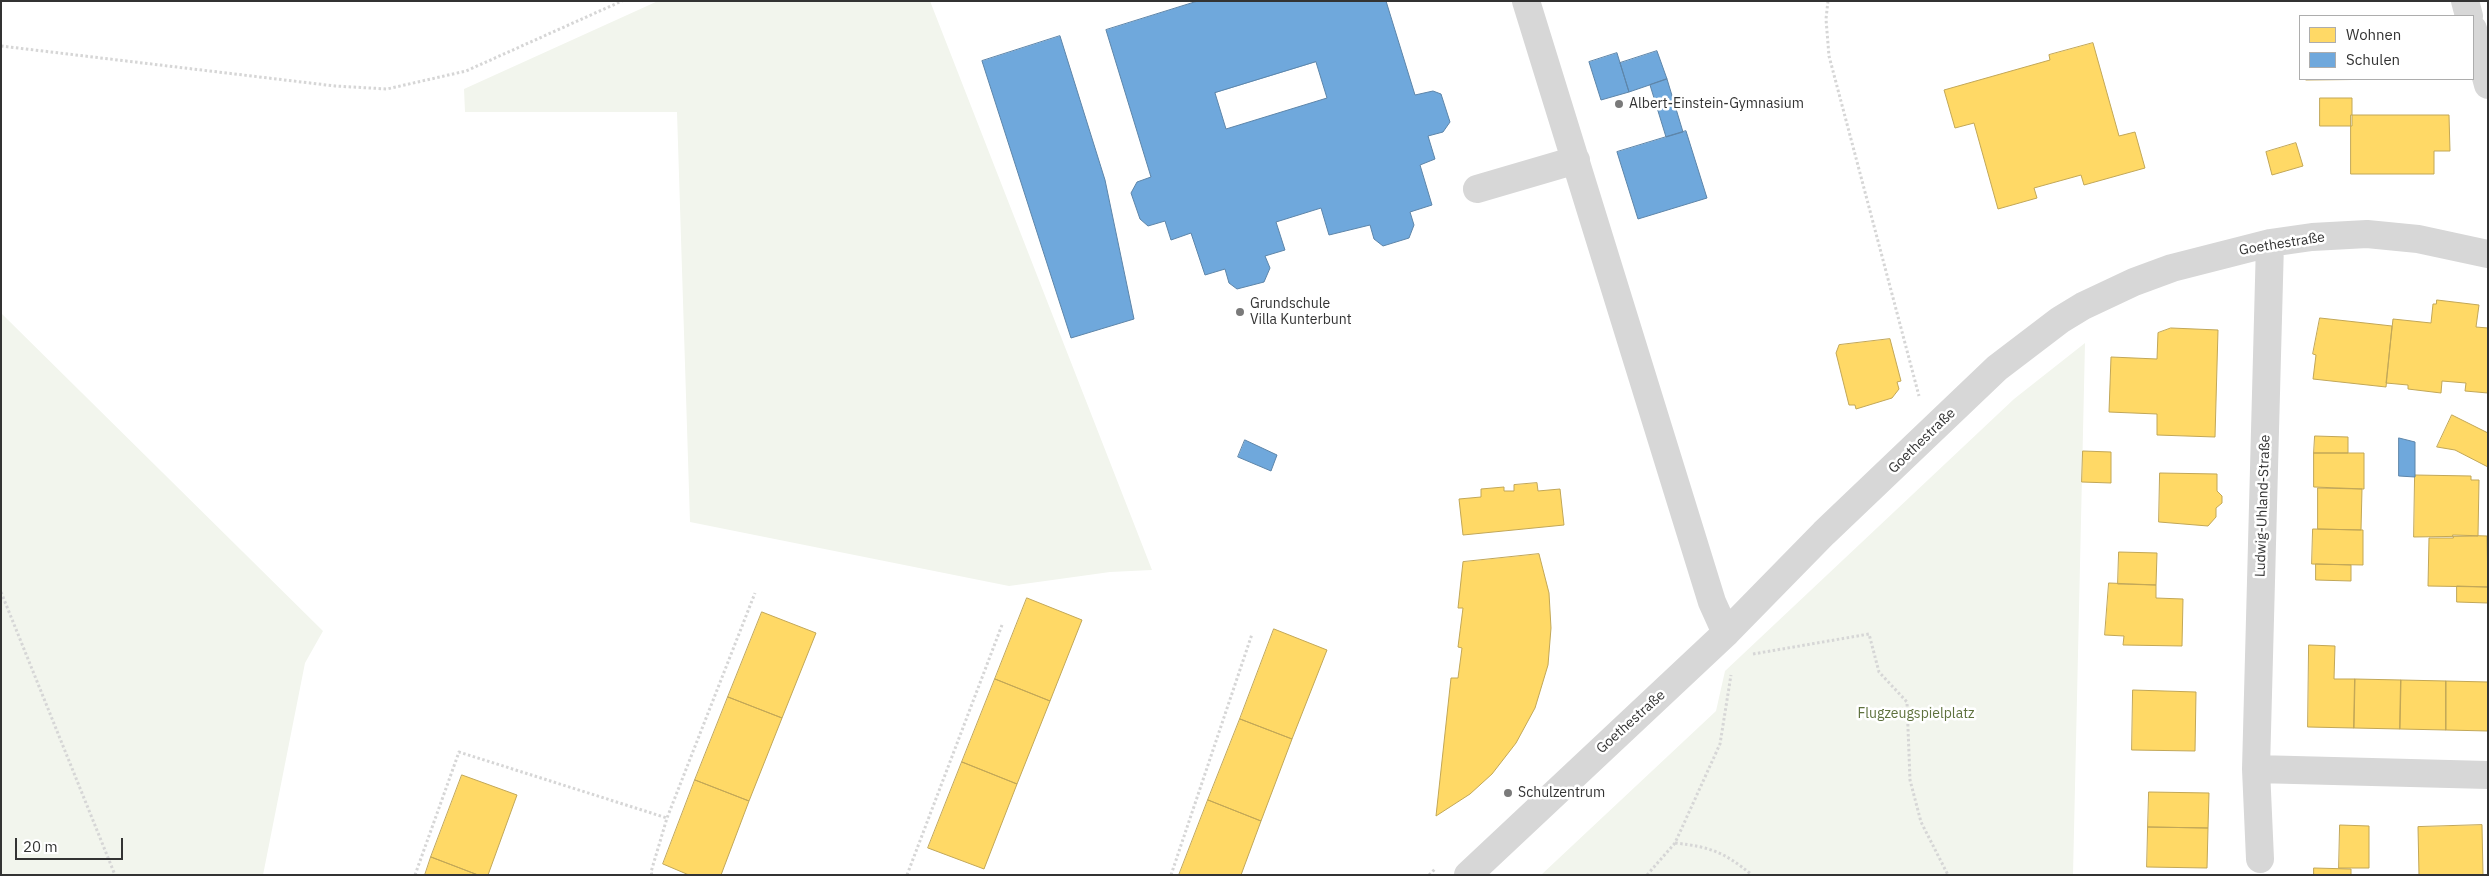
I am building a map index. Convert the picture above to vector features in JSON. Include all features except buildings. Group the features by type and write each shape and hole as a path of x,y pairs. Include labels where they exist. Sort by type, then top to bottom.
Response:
{"street":[{"path":"1526,1 1712,602 1730,645"},
{"path":"2465,1 2469,15"},
{"path":"2474,33 2488,85"},
{"path":"1477,190 1576,160"},
{"name":"Goethestraße","path":"1468,875 1730,645 1824,533 1929,436 1998,368 2036,337 2083,306 2134,282 2172,268 2270,243 2312,237 2367,234 2418,238 2487,253"},
{"name":"Ludwig-Uhland-Straße","path":"2260,859 2256,769 2270,243"},
{"path":"2256,769 2488,775"}],"path":[{"path":"1,46 335,86 387,89 466,72 622,1"},
{"path":"1828,1 1826,19 1829,56 1929,436"},
{"path":"1,592 115,875"},
{"path":"652,875 651,872 667,818 755,593"},
{"path":"907,875 1002,625"},
{"path":"1170,875 1252,634"},
{"path":"1647,875 1675,843 1720,744 1730,645 1869,634 1879,672 1906,702 1910,780 1921,822 1948,875"},
{"path":"415,875 459,752 539,779 667,818"},
{"path":"1675,843 1702,846 1728,855 1752,875"}],"green space":[{"path":"658,1 930,1 1152,570 1110,572 1009,586 690,522 677,112 465,112 464,89"},
{"path":"1,313 323,631 305,663 263,875 1,875"},
{"name":"Flugzeugspielplatz","path":"2085,343 2073,875 1541,875 1716,711 1725,671 2014,399"}],"place":[{"name":"Albert-Einstein-Gymnasium","path":"1619,104"},
{"name":"Grundschule Villa Kunterbunt","path":"1240,312"},
{"name":"Schulzentrum","path":"1508,793"}]}
